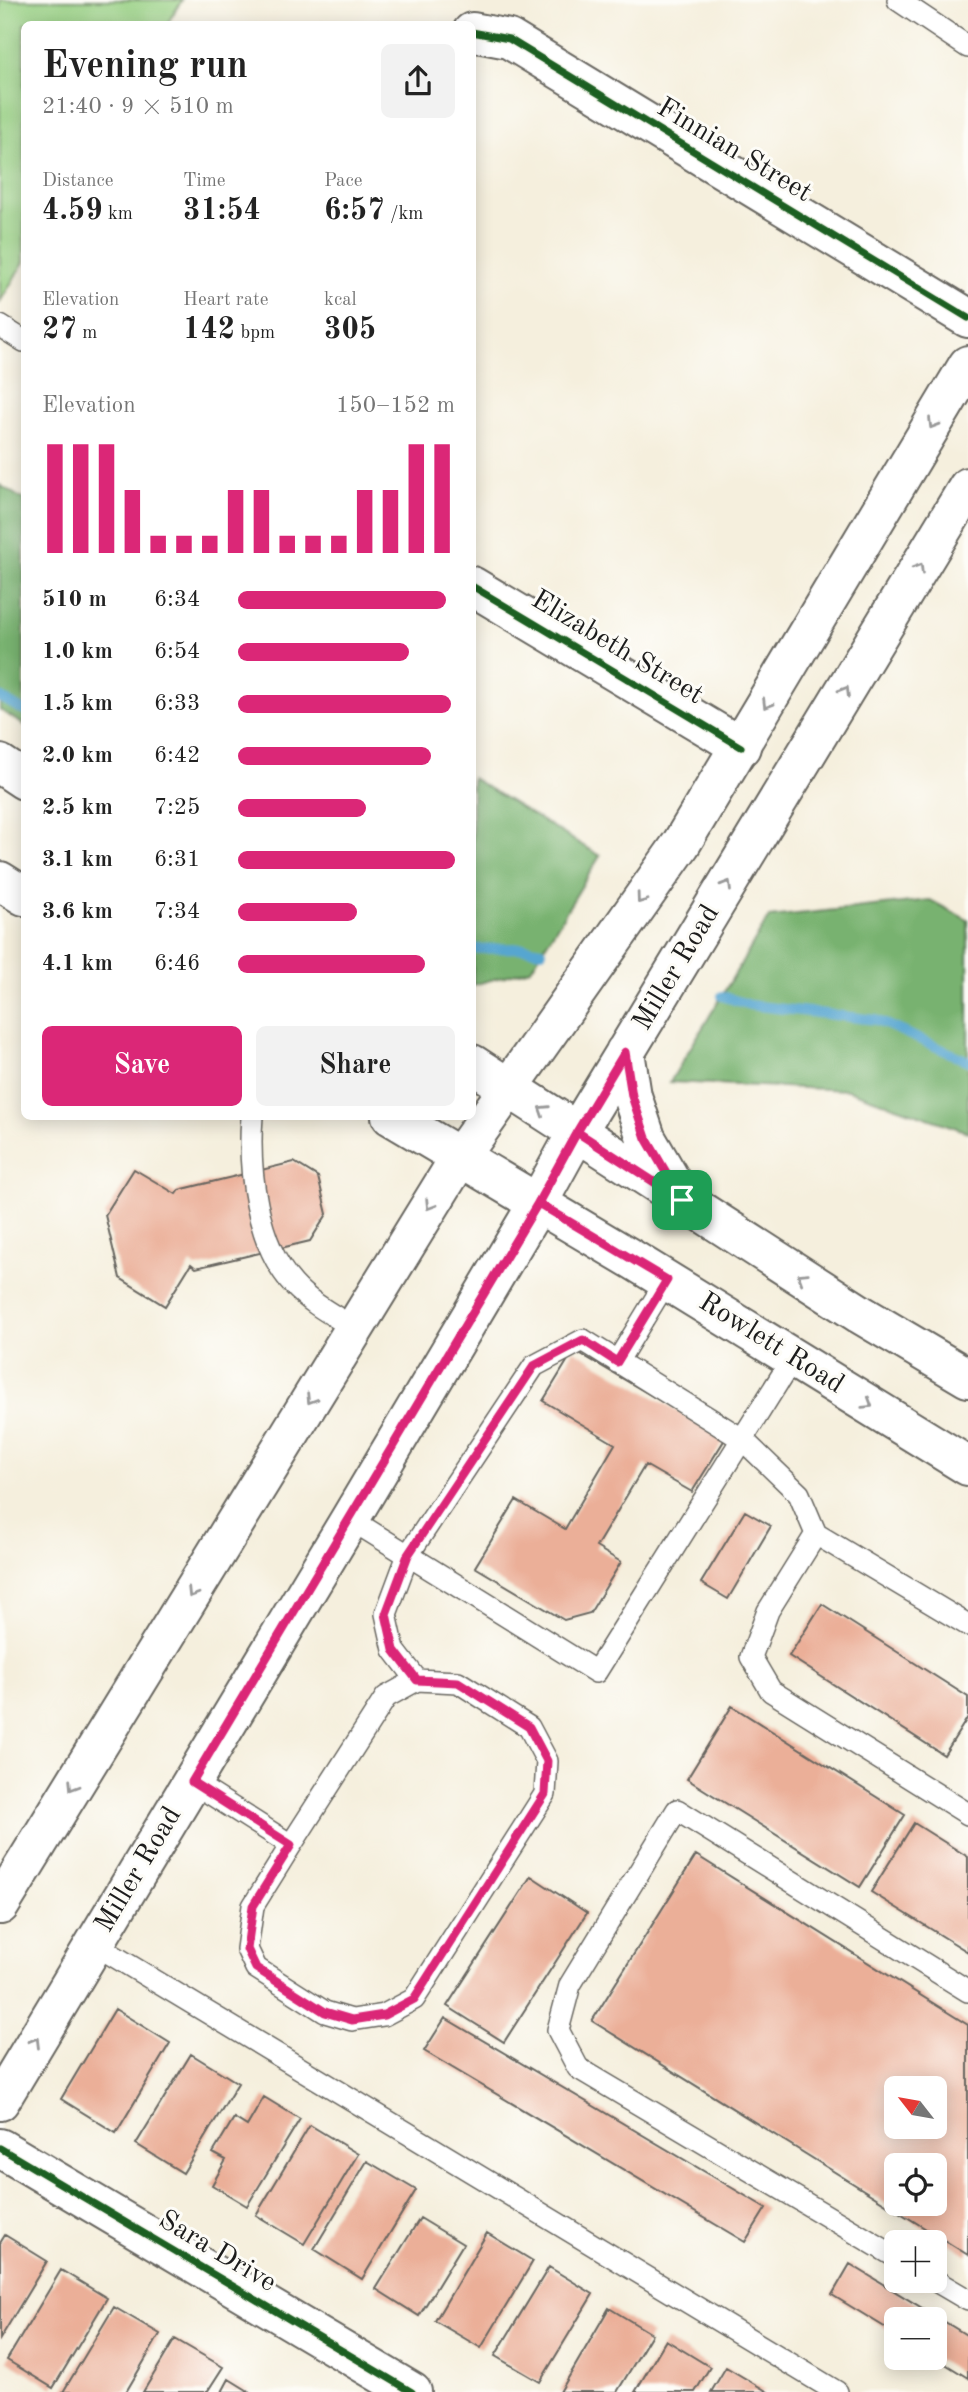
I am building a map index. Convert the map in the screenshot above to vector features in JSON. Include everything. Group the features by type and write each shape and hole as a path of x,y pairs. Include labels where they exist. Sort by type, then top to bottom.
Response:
{"main road":[{"name":"Finnian Street","path":"476,33 509,39 968,318"},
{"path":"0,1905 460,1157 681,844 968,365"},
{"name":"Miller Road","path":"5,2080 94,1944 192,1782 538,1203 577,1132 968,487"},
{"name":"Elizabeth Street","path":"476,588 741,747"},
{"path":"0,764 21,778"},
{"path":"0,881 21,894"},
{"path":"625,1052 632,1096 646,1138 682,1200"},
{"path":"476,1067 860,1314 968,1378"},
{"name":"Rowlett Road","path":"398,1120 667,1280 968,1466"},
{"name":"Sara Drive","path":"0,2148 412,2392"}],"lane":[{"path":"898,0 968,47"},
{"path":"0,326 21,339"},
{"path":"252,1120 250,1143 256,1204 277,1264 309,1299 354,1328"},
{"path":"617,1362 667,1280"},
{"path":"417,1680 394,1650 386,1614 408,1555 534,1366 583,1340 742,1439 799,1494 816,1534 968,1625"},
{"path":"350,1519 596,1672 793,1358"},
{"path":"816,1534 768,1611 751,1657 771,1691 968,1814"},
{"path":"417,1680 458,1682 529,1727 547,1761 545,1794 414,1999 384,2015 352,2020 325,2012 256,1968 247,1949 253,1906 291,1845 386,1697 417,1680"},
{"path":"192,1782 291,1845"},
{"path":"884,2251 578,2068 558,2030 570,1985 677,1810 968,1991"},
{"path":"94,1944 837,2392"},
{"path":"947,2288 968,2300"}],"green space":[{"path":"0,0 182,0 169,21 21,21 21,267 0,302"},
{"path":"0,485 21,498 21,723 0,710"},
{"path":"476,780 600,856 531,969 476,984"},
{"path":"930,900 968,920 968,1132 848,1090 670,1082 769,917"}],"building":[{"path":"294,1162 318,1177 327,1214 310,1241 196,1268 191,1264 165,1306 120,1278 105,1215 134,1169 176,1194 179,1190"},
{"path":"574,1350 725,1439 692,1492 645,1465 596,1547 621,1562 590,1613 564,1620 475,1567 516,1500 565,1529 615,1444 543,1401"},
{"path":"745,1511 771,1526 728,1599 701,1583"},
{"path":"822,1604 968,1697 968,1717 944,1755 789,1656"},
{"path":"732,1706 905,1815 860,1887 687,1779"},
{"path":"914,1823 968,1857 968,1952 871,1892"},
{"path":"696,1855 968,2025 968,2255 947,2242 947,2230 928,2230 905,2216 947,2216 947,2153 884,2153 884,2203 592,2021"},
{"path":"531,1876 587,1913 504,2042 447,2006"},
{"path":"115,2009 170,2043 116,2133 61,2099"},
{"path":"445,2018 766,2208 745,2242 424,2051"},
{"path":"191,2054 238,2083 183,2173 136,2144"},
{"path":"264,2097 300,2119 247,2206 212,2185 226,2160 213,2153 234,2118 247,2126"},
{"path":"310,2125 358,2154 304,2244 256,2215"},
{"path":"367,2161 416,2190 362,2279 314,2249"},
{"path":"420,2218 463,2244 419,2316 376,2289"},
{"path":"487,2233 533,2261 481,2348 435,2321"},
{"path":"5,2235 47,2261 0,2339 0,2243"},
{"path":"850,2264 884,2285 884,2293 898,2293 920,2307 884,2307 884,2327 832,2295"},
{"path":"549,2267 593,2294 540,2382 495,2356"},
{"path":"61,2270 107,2298 53,2388 7,2360"},
{"path":"114,2307 160,2334 126,2392 63,2392"},
{"path":"609,2308 652,2334 617,2392 560,2392"},
{"path":"947,2323 968,2336 968,2378 947,2365"},
{"path":"175,2339 223,2367 207,2392 143,2392"},
{"path":"666,2340 710,2367 695,2392 635,2392"},
{"path":"726,2367 768,2392 711,2392"},
{"path":"229,2379 250,2392 222,2392"}],"waterway":[{"path":"0,697 21,709"},
{"path":"476,949 524,948 542,951"},
{"path":"722,996 750,1005 876,1020 968,1061"}],"cycle path":[{"path":"476,33 509,39 968,318"},
{"path":"476,588 741,747"},
{"path":"0,2148 412,2392"}],"route":[{"path":"682,1200 577,1132 538,1203 192,1782 291,1845 253,1906 247,1949 256,1968 325,2012 352,2020 384,2015 414,1999 545,1794 547,1761 529,1727 458,1682 417,1680 394,1650 386,1614 408,1555 534,1366 583,1340 617,1362 667,1280 538,1203 577,1132 625,1052 632,1096 646,1138 682,1200"}]}
